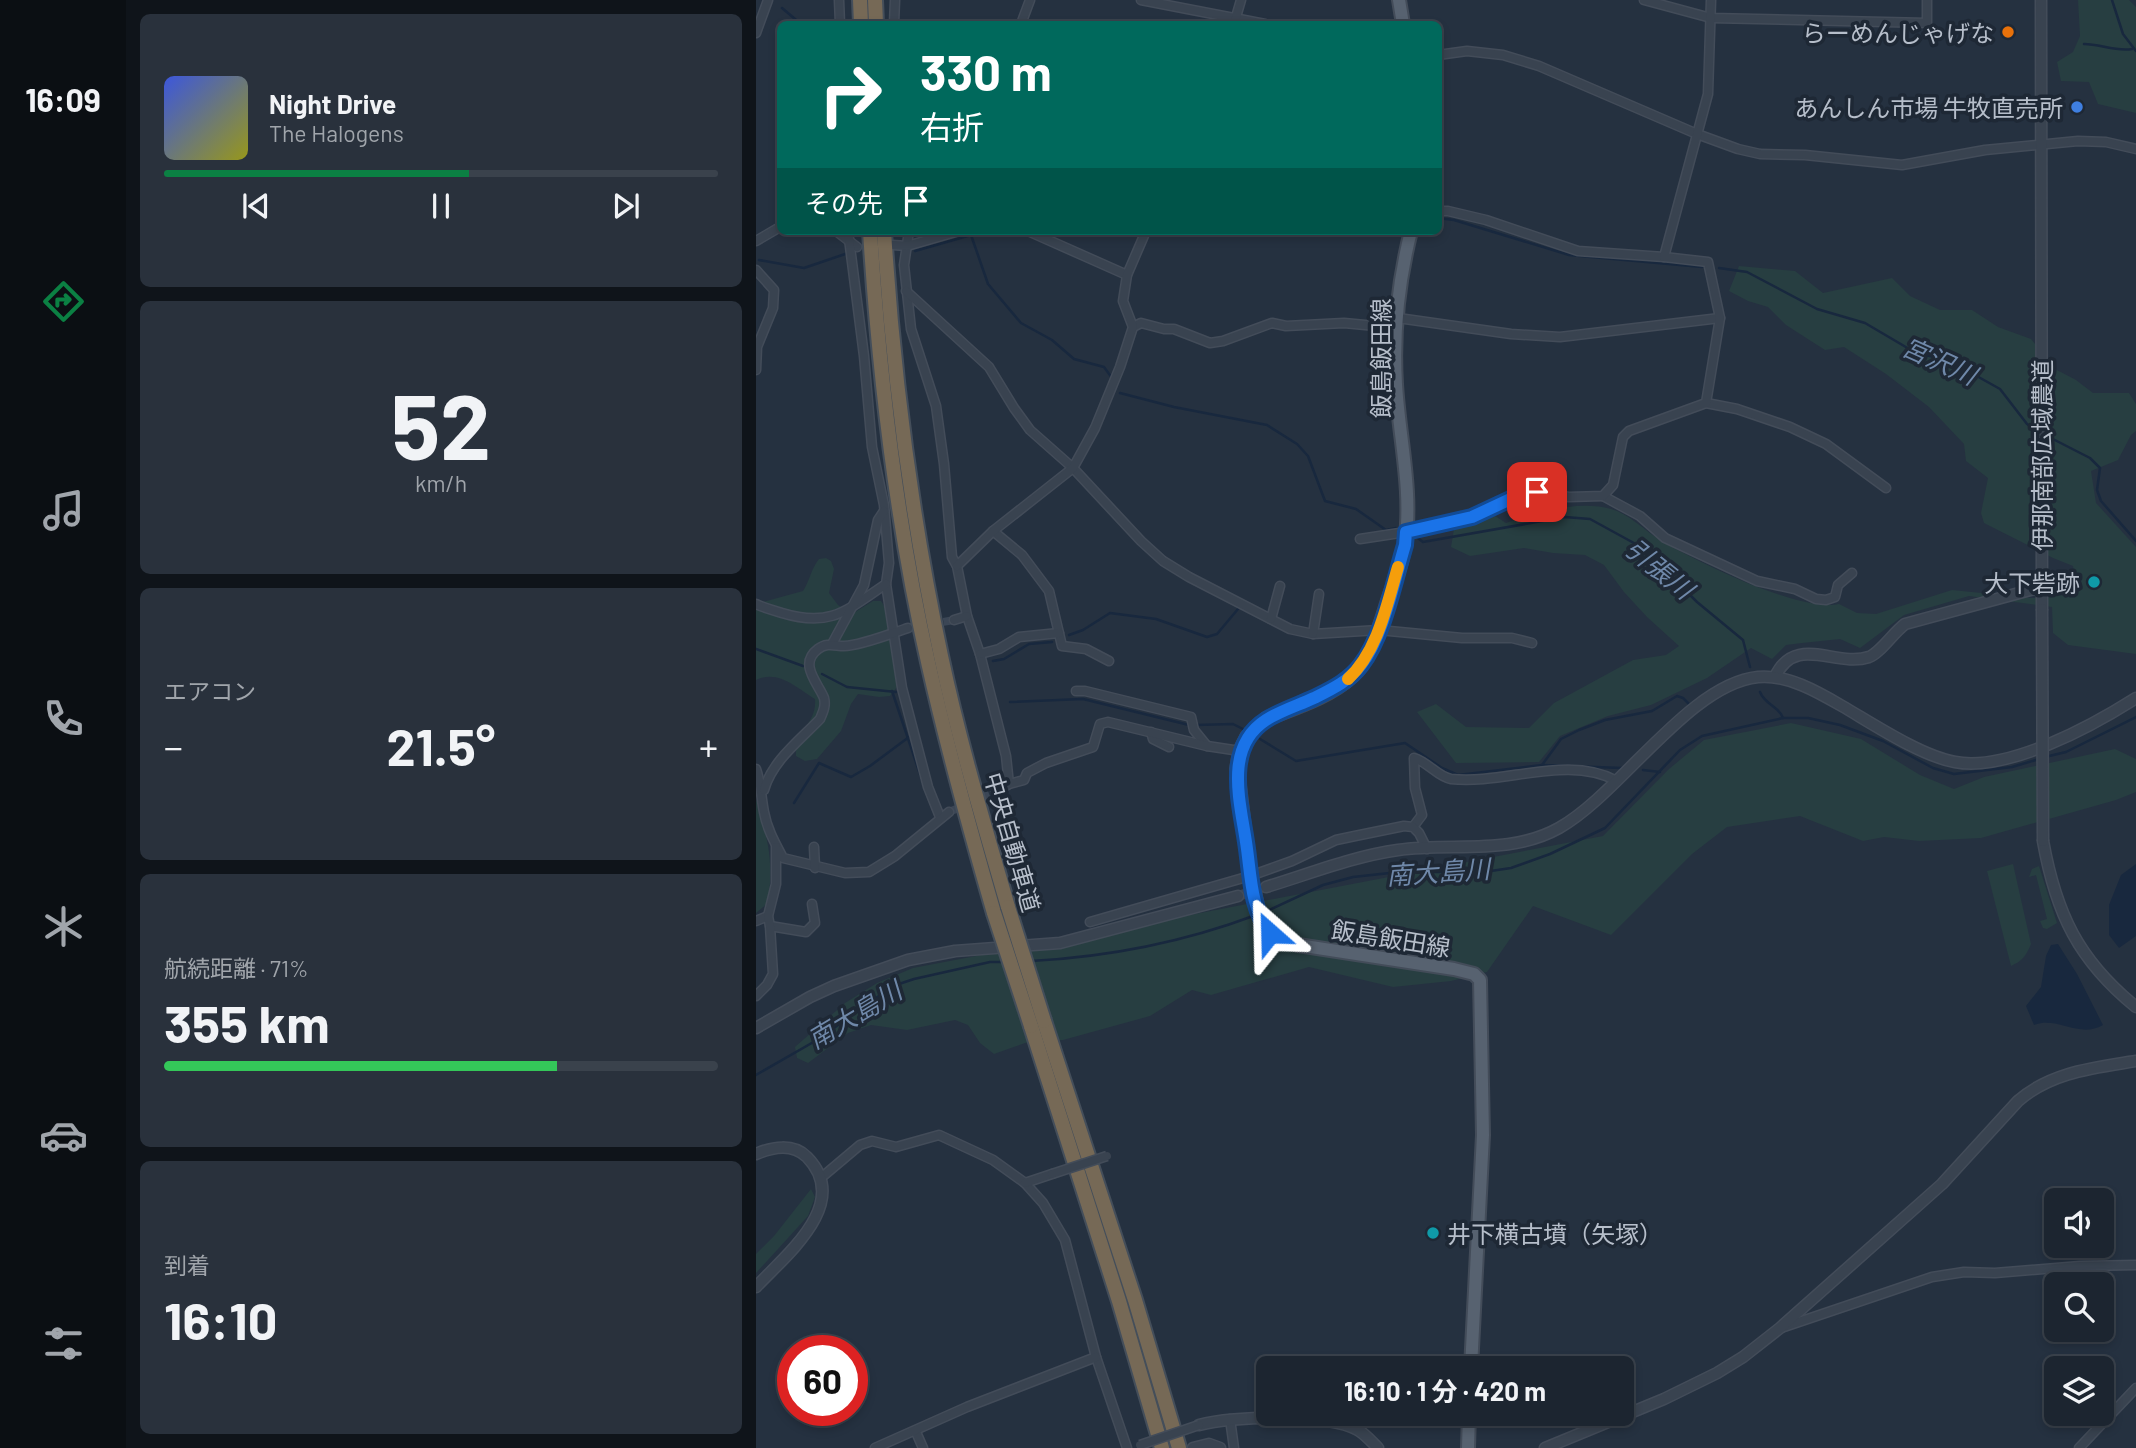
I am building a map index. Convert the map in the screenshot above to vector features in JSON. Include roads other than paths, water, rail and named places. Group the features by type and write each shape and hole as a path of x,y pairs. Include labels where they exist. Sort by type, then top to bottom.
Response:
{"highway":[{"path":"860,0 861,21"},
{"path":"875,0 876,21"},
{"name":"中央自動車道","path":"870,235 883,377 911,574 933,684 961,794 1037,1024 1162,1448"},
{"name":"中央自動車道","path":"884,235 895,375 925,572 1001,910"},
{"name":"中央自動車道","path":"1037,1024 1135,1300 1179,1448"}],"main road":[{"path":"1399,0 1403,21"},
{"name":"飯島飯田線","path":"1410,235 1404,258 1396,383 1406,477 1405,545 1379,630 1363,663 1350,677 1333,689 1266,719 1247,737 1240,751 1237,769 1250,876 1261,921 1270,933 1298,945 1454,969 1474,974 1480,980 1483,1135 1472,1356"},
{"path":"1468,1448 1469,1426"}],"street":[{"path":"756,33 768,0"},
{"path":"839,0 840,21"},
{"path":"894,21 895,0"},
{"path":"1022,21 1030,0"},
{"path":"1141,0 1235,21 1241,0"},
{"path":"1644,0 1711,18 1927,23 1927,0"},
{"path":"1664,257 1709,94 1711,0"},
{"name":"伊那南部広域農道","path":"2041,0 2043,841 2052,881 2067,924 2092,965 2110,986 2136,1007"},
{"path":"1442,54 1468,51 1503,55 1527,62 1697,134 1760,154 1805,155 1902,165 1984,150 2078,141 2106,142 2136,149"},
{"path":"1442,211 1486,220 1578,251 1708,262 1720,318 1706,404"},
{"path":"756,241 777,229"},
{"path":"848,235 857,247"},
{"path":"848,235 864,356 872,447 885,510 889,563 886,584 902,688 928,787 940,817"},
{"path":"908,235 904,265 911,330 936,406 952,556 957,566 967,616 980,654 1006,756 1009,784"},
{"path":"893,245 907,246 945,235"},
{"path":"1037,235 1127,275"},
{"path":"957,566 993,531 1073,468 1095,428 1121,367 1133,327 1123,301 1127,275 1144,235"},
{"path":"756,270 774,289 773,308 757,347 756,370"},
{"path":"906,291 989,367 1030,430 1073,468 1131,531 1163,561 1216,592 1290,629 1312,634 1379,630 1462,638 1512,638 1532,643"},
{"path":"1133,327 1141,323 1174,329 1210,343 1272,323 1286,326 1398,323 1560,337 1720,318"},
{"path":"1603,496 1613,485 1623,437 1629,431 1706,404 1737,409 1790,427 1826,444 1886,488"},
{"path":"1360,539 1472,517 1517,496 1537,492 1569,497 1603,496 1640,516 1665,538 1757,581 1795,589 1816,599 1826,600 1835,597 1838,585 1852,573"},
{"path":"832,643 864,585 878,520 885,510"},
{"path":"993,531 1022,555 1049,591 1062,646 1086,649 1109,661"},
{"path":"756,604 797,618 820,620 850,608 886,584"},
{"path":"1272,619 1280,586"},
{"path":"1775,677 1779,668 1801,653 1860,659 1873,656 1891,635 1905,624 2041,587"},
{"path":"1312,634 1319,594"},
{"path":"954,620 967,616"},
{"path":"763,793 768,776 775,766 820,719 824,710 824,699 811,677 812,656 818,648 832,643 844,646 908,628"},
{"path":"980,654 999,649 1019,637 1059,633"},
{"path":"1266,887 1372,855 1399,850 1510,845 1537,838 1573,819 1712,695 1747,678 1775,677 1822,694 1923,751 1952,762 1966,764 2029,751 2104,719 2136,698"},
{"path":"1076,691 1086,691 1191,718 1194,730 1207,746"},
{"path":"996,792 1009,784 1024,780 1027,773 1046,763 1093,747 1100,724 1108,722 1207,746 1240,751"},
{"path":"1151,732 1153,739 1169,747"},
{"path":"1413,827 1422,816 1415,789 1414,758 1424,761 1447,778 1467,780 1552,770 1603,773 1617,781"},
{"path":"756,769 763,793 767,827 775,845 783,858 818,872 869,872 895,856 949,812"},
{"path":"1090,922 1292,862 1336,840 1404,826 1413,827 1419,833 1427,849"},
{"path":"756,996 773,974 768,916 776,884 775,845"},
{"path":"814,847 818,872"},
{"path":"756,1028 790,1007 834,986 908,960 954,951 1060,943 1238,896"},
{"path":"770,926 806,932 815,923 812,904"},
{"path":"756,921 768,916"},
{"path":"1545,1448 1664,1399 1743,1357 1780,1328 1942,1184 2031,1089 2062,1075 2136,1062"},
{"path":"822,1177 860,1145 872,1141 896,1147 939,1135 993,1160 1025,1183 1043,1203 1065,1240 1096,1357 1128,1448 1199,1425 1230,1419 1263,1418 1325,1421 1359,1430 1378,1448"},
{"path":"756,1154 782,1147 805,1154 822,1177 824,1194 821,1209 809,1229 756,1287"},
{"path":"1025,1183 1107,1156"},
{"path":"1780,1328 1932,1277 1964,1272 1995,1273 2080,1266 2136,1265"},
{"path":"875,1448 967,1407 1096,1357"},
{"path":"2079,1448 2136,1388"},
{"path":"1230,1419 1234,1448"},
{"path":"916,1432 923,1448"},
{"path":"1197,1447 1209,1444 1220,1448"}],"water":[{"path":"2136,864 2136,936 2119,948 2109,935 2109,905 2121,875"},
{"path":"2058,944 2103,1025 2085,1030 2052,1023 2034,1025 2026,1006 2041,987 2046,956 2051,945"}],"waterway":[{"path":"2112,0 2123,34 2136,51"},
{"name":"宮沢川","path":"782,8 797,21"},
{"path":"2084,44 2132,49"},
{"name":"宮沢川","path":"1442,218 1569,255 1702,267"},
{"name":"引張川","path":"915,251 971,235 988,284 1021,323 1052,340 1074,359 1104,367 1112,378"},
{"name":"引張川","path":"759,260 804,268 848,253"},
{"name":"宮沢川","path":"1719,268 1747,272 1817,309 1865,323 1916,353 1948,360 2000,389 2027,424 2039,432"},
{"name":"引張川","path":"1120,393 1174,407 1267,425 1297,444 1308,456 1325,501 1356,509 1386,530 1396,528"},
{"name":"宮沢川","path":"2045,435 2090,458 2100,468 2097,490 2101,501 2136,541"},
{"name":"引張川","path":"1415,536 1423,542 1565,517 1590,519 1643,548 1697,602 1743,640 1750,667"},
{"path":"1069,635 1083,630 1110,613 1156,619 1207,637 1217,634 1238,609"},
{"path":"993,661 1004,659 1029,644 1052,642"},
{"path":"756,649 803,666"},
{"path":"822,674 847,687 896,692"},
{"path":"892,691 925,789"},
{"name":"引張川","path":"1760,692 1783,718"},
{"path":"1542,765 1561,739 1579,730 1605,720 1652,711 1677,696 1689,704"},
{"path":"1010,702 1083,699 1189,725"},
{"name":"南大島川","path":"2045,757 2066,752 2136,717"},
{"name":"南大島川","path":"1263,913 1323,885 1353,877 1399,872 1484,872 1511,868 1550,854 1605,828 1680,750 1702,736 1783,718 1808,718 1840,725 1883,741 1933,768 1954,774 2012,767 2039,759"},
{"path":"1196,725 1233,724 1243,729"},
{"path":"794,803 819,763 851,777 909,737"},
{"path":"1260,739 1296,761 1405,743 1442,768 1458,775 1542,765 1622,768"},
{"path":"1643,770 1660,772"},
{"name":"南大島川","path":"1031,961 1089,956 1145,947 1229,925 1256,915"},
{"name":"南大島川","path":"756,1075 817,1040 893,986 990,962 1003,962"}],"tunnel":[{"path":"908,628 954,620"},
{"path":"949,812 996,792"},
{"path":"1238,896 1266,887"}],"place":[{"name":"らーめんじゃげな","path":"2008,32"},
{"name":"あんしん市場 牛牧直売所","path":"2077,107"},
{"name":"大下砦跡","path":"2094,582"},
{"name":"井下横古墳（矢塚）","path":"1433,1233"}]}
